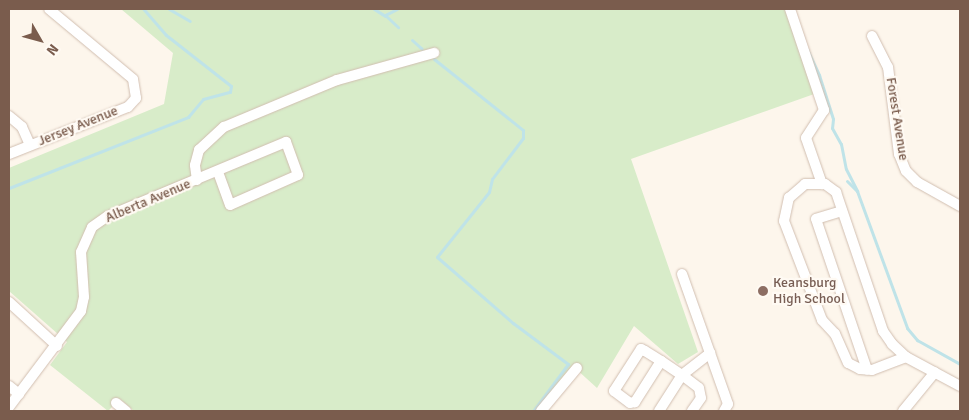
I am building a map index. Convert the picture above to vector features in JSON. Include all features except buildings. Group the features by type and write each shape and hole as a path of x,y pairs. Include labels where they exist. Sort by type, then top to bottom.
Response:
{"street":[{"name":"Jersey Avenue","path":"9,154 128,107 136,98 137,88 128,74 49,9"},
{"path":"790,9 824,110 806,138 822,184"},
{"name":"Forest Avenue","path":"872,36 888,67 899,154 906,171 917,182 960,206"},
{"path":"197,180 195,165 199,150 224,128 337,80 434,53"},
{"path":"9,116 22,127 30,145"},
{"name":"Alberta Avenue","path":"9,407 57,346 81,311 84,296 82,252 92,227 108,216 218,172 286,142 298,175 230,205 218,172"},
{"path":"906,357 867,370 848,363 835,334 822,320 784,221 784,209 795,191 805,184 822,184 836,192 883,331 906,357 960,386"},
{"path":"842,211 816,219 867,370"},
{"path":"682,274 728,404 724,411"},
{"path":"9,302 57,346"},
{"path":"661,361 635,402 630,404 614,391 641,348 682,374 699,388 701,398 692,411"},
{"path":"659,411 682,374 710,353"},
{"path":"541,411 577,368"},
{"path":"903,411 935,372"},
{"path":"9,386 19,394"},
{"path":"116,403 126,411"}],"green space":[{"path":"121,9 787,9 817,93 631,159 698,352 678,364 634,326 597,388 575,368 537,411 134,411 120,399 108,411 50,365 67,342 9,291 9,168 164,104 173,53"}],"waterway":[{"path":"9,188 188,117 203,99 230,92 231,86 166,35 143,9"},
{"path":"169,9 190,21"},
{"path":"374,9 385,16"},
{"path":"397,9 385,15 398,27"},
{"path":"412,40 422,49"},
{"path":"807,49 819,75 833,119 832,128 841,144 846,169 857,191"},
{"path":"434,59 523,130 523,138 492,179 489,192 437,257 513,323 568,364 533,411"},
{"path":"847,181 857,191 907,328 917,340 960,364"}],"place":[{"name":"Keansburg High School","path":"763,291"}]}
